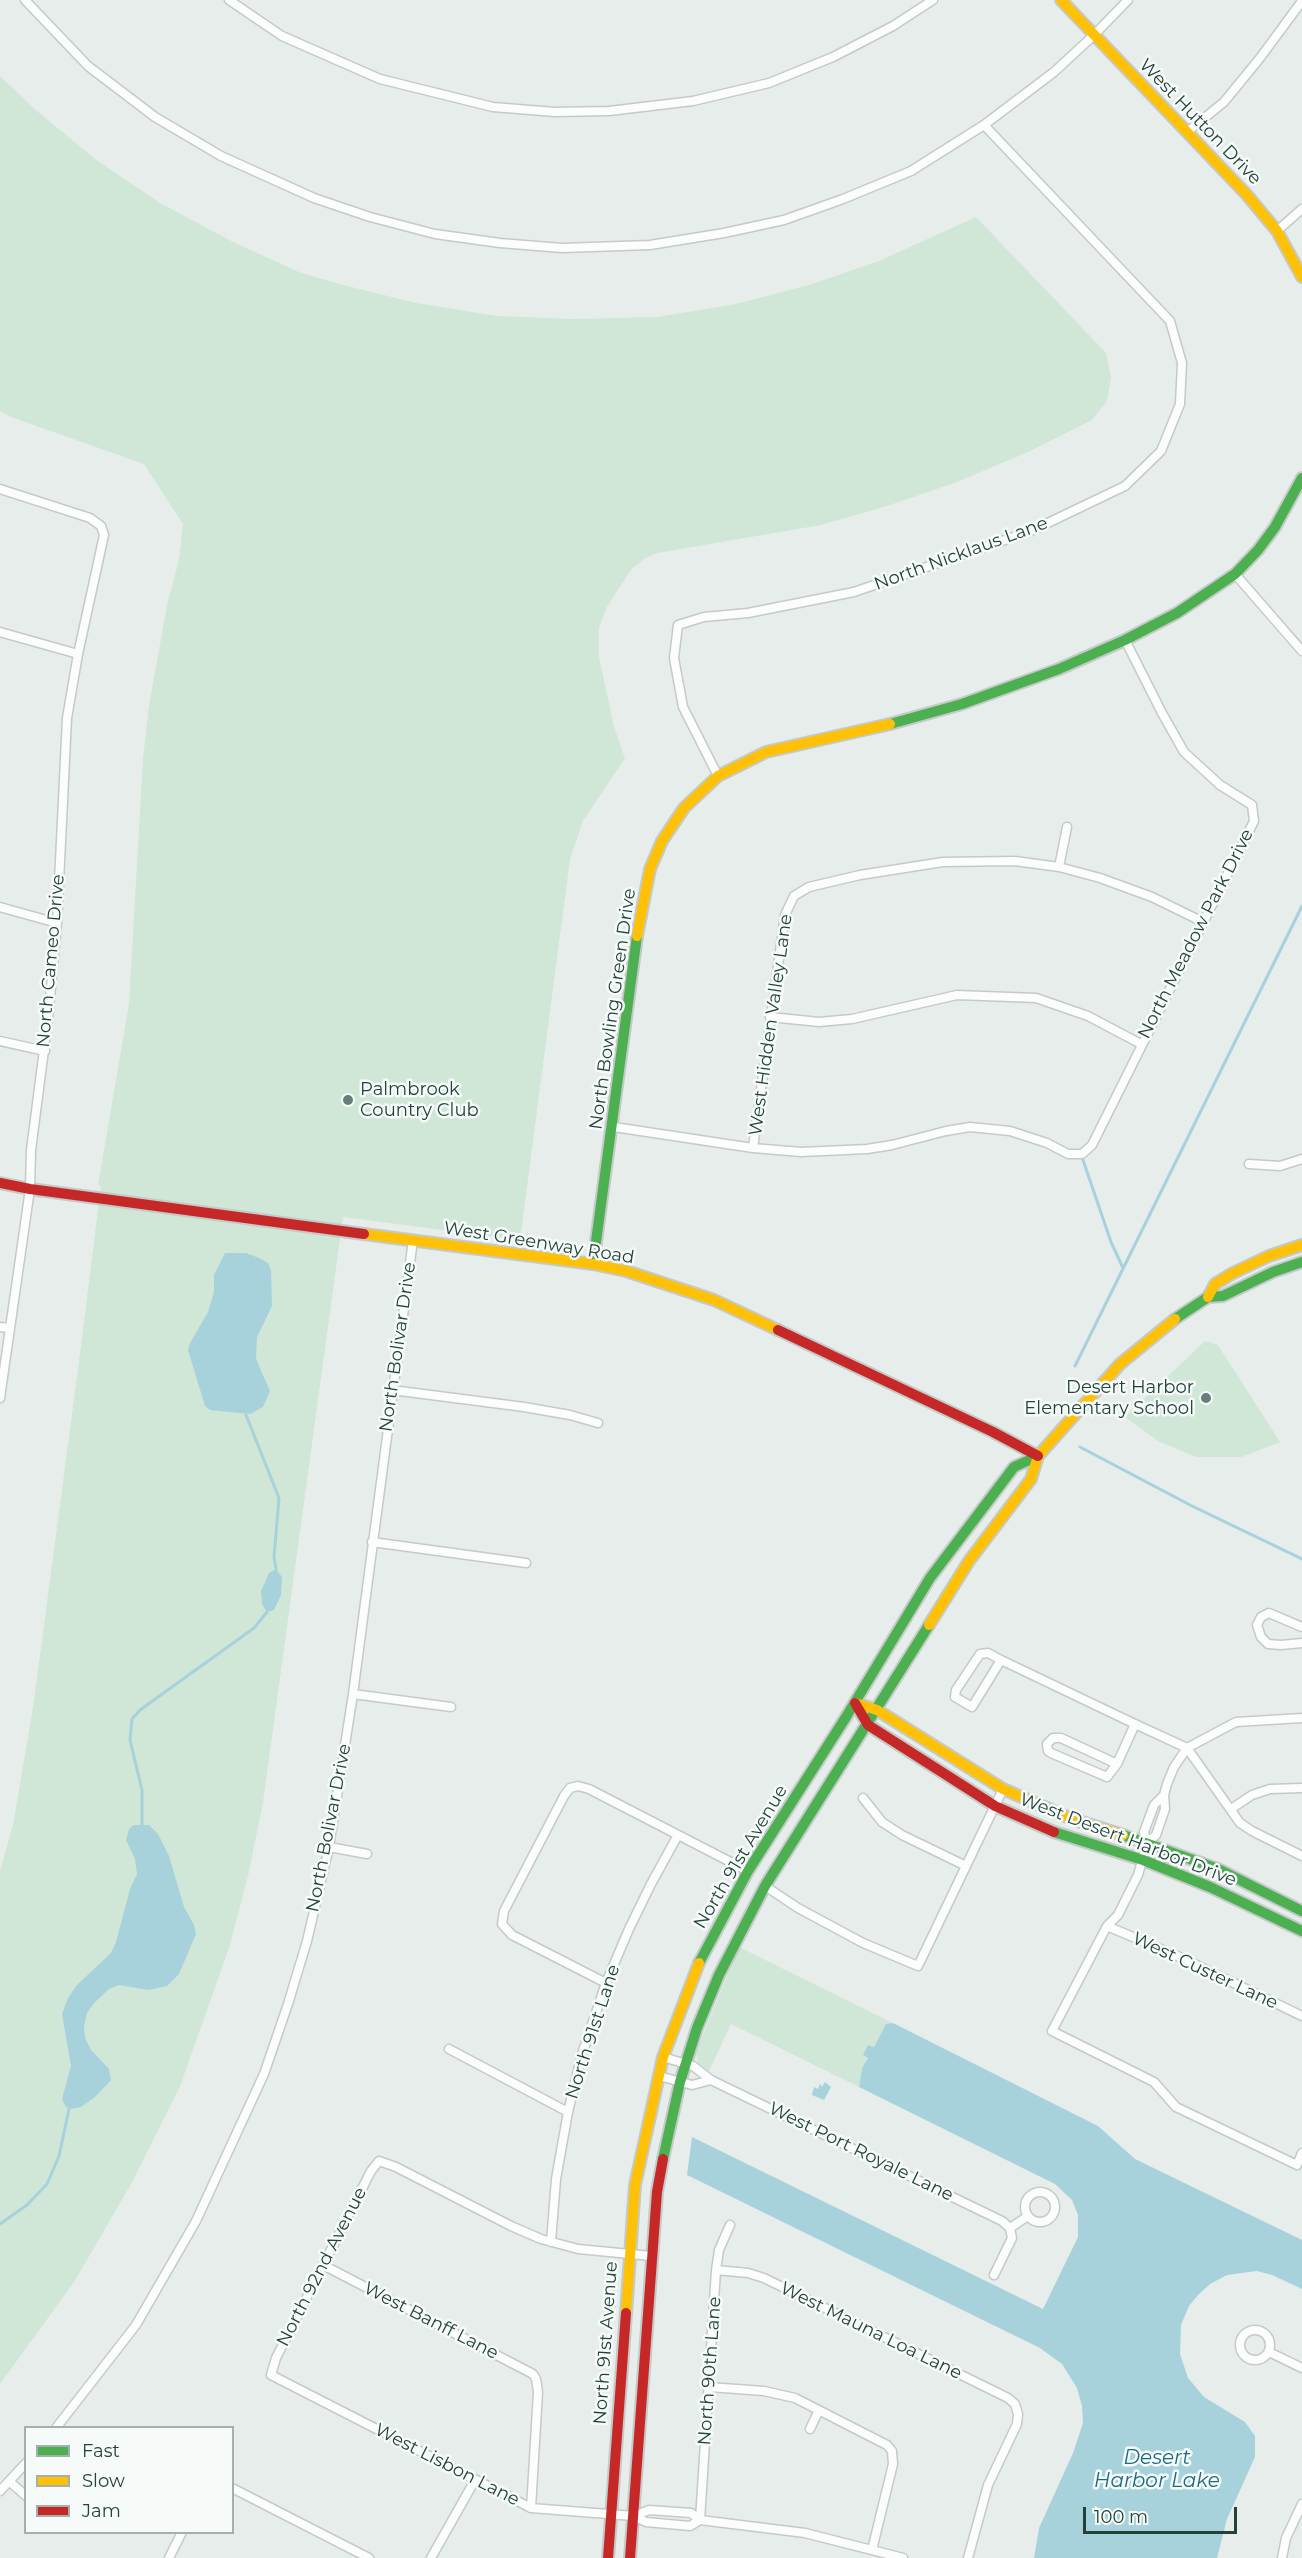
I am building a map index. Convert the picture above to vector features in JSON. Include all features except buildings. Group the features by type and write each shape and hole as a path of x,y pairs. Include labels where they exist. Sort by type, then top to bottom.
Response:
{"street":[{"path":"25,0 88,66 155,117 221,156 314,198 370,217 435,234 489,242 562,248 650,245 774,222 843,200 911,171 984,125 1054,72 1128,0"},
{"path":"229,0 282,36 380,79 493,107 566,112 609,111 693,100 769,83 833,57 893,26 933,0"},
{"name":"West Hutton Drive","path":"1061,0 1247,195 1277,231 1302,277"},
{"path":"1187,132 1224,102 1302,1"},
{"name":"North Nicklaus Lane","path":"718,776 683,707 674,658 678,625 704,617 748,613 854,592 1031,531 1125,486 1161,451 1180,404 1182,363 1170,321 984,125"},
{"path":"1277,231 1302,209"},
{"name":"North Bowling Green Drive","path":"594,1264 614,1127 640,912 650,869 662,841 674,820 699,792 718,776 766,752 871,729 962,704 1059,669 1125,640 1208,594 1235,573 1275,527 1302,478"},
{"name":"North Cameo Drive","path":"0,489 90,518 101,526 104,535 78,654 67,718 57,922 45,1051 31,1150 30,1189 5,1328 0,1398"},
{"path":"1235,573 1302,651"},
{"path":"0,632 78,654"},
{"name":"North Meadow Park Drive","path":"753,1148 801,1152 867,1149 946,1131 990,1128 1028,1136 1068,1154 1082,1154 1092,1145 1254,821 1252,805 1220,785 1184,752 1125,640"},
{"path":"1059,867 1067,827"},
{"name":"West Hidden Valley Lane","path":"753,1148 785,915 794,896 809,887 860,875 943,862 1015,861 1059,867 1100,878 1152,897 1203,922"},
{"path":"0,907 57,922"},
{"path":"770,1017 819,1022 852,1019 957,995 1036,998 1088,1016 1141,1044"},
{"path":"0,1041 45,1051"},
{"path":"614,1127 753,1148"},
{"path":"1249,1164 1280,1166 1302,1159"},
{"name":"West Greenway Road","path":"0,1183 30,1189 594,1264 626,1271 714,1300 983,1427 1038,1456"},
{"name":"North Bolivar Drive","path":"57,2426 136,2325 196,2221 264,2074 307,1941 329,1847 352,1694 413,1240"},
{"name":"North 91st Avenue","path":"630,2558 651,2256 661,2164 680,2082 718,1975 765,1886 969,1561 1031,1479 1038,1456 1088,1398 1140,1345 1208,1297 1215,1284 1269,1256 1302,1245"},
{"name":"North 91st Avenue","path":"1208,1297 1223,1296 1273,1272 1302,1262"},
{"path":"393,1389 524,1407 570,1415 598,1423"},
{"name":"North 91st Avenue","path":"608,2558 628,2254 638,2166 663,2057 692,1978 748,1871 855,1703 930,1578 1014,1467 1038,1456"},
{"path":"372,1542 526,1563"},
{"path":"1302,1627 1269,1613 1261,1617 1257,1625 1261,1637 1268,1644 1302,1643"},
{"path":"1001,1660 972,1707 955,1697 956,1690 980,1654 988,1653 1187,1748 1240,1822 1252,1831 1302,1856"},
{"path":"352,1694 452,1707"},
{"name":"West Desert Harbor Drive","path":"855,1703 877,1710 1003,1789 1072,1819 1218,1869 1302,1911"},
{"name":"West Desert Harbor Drive","path":"855,1703 868,1725 995,1806 1065,1837 1143,1860 1210,1887 1302,1931"},
{"path":"1302,1718 1236,1722 1187,1748 1174,1767 1164,1795 1154,1805 1144,1832 1147,1843 1143,1860 1118,1915 1107,1926 1052,2031 1154,2082 1176,2107 1297,2165 1302,2153"},
{"path":"1117,1764 1061,1738 1053,1738 1047,1744 1048,1751 1051,1753 1107,1777 1117,1764 1135,1724"},
{"path":"606,1983 512,1935 502,1924 504,1911 564,1796 574,1786 589,1789 748,1871"},
{"path":"1230,1809 1252,1795 1270,1789 1302,1788"},
{"path":"765,1886 798,1908 863,1943 918,1966 1003,1789"},
{"path":"863,1798 882,1822 902,1835 966,1866"},
{"name":"North 91st Lane","path":"551,2242 556,2179 568,2112 582,2054 606,1983 651,1884 678,1835"},
{"path":"329,1847 367,1854"},
{"name":"West Custer Lane","path":"1107,1926 1182,1958 1302,2016"},
{"path":"449,2049 568,2112"},
{"name":"West Port Royale Lane","path":"663,2057 686,2063 711,2079 1002,2221 1010,2228"},
{"path":"659,2076 692,2085 711,2079"},
{"name":"North 92nd Avenue","path":"271,2375 276,2358 371,2171 379,2161 396,2167 521,2231 551,2242"},
{"path":"994,2275 1012,2238 1010,2228 1028,2216"},
{"name":"North 90th Lane","path":"700,2520 716,2270 720,2250 730,2225"},
{"path":"551,2242 578,2248 651,2256"},
{"name":"West Banff Lane","path":"323,2265 528,2370 536,2379 538,2392 531,2508"},
{"name":"West Mauna Loa Lane","path":"716,2270 748,2273 764,2278 1008,2398 1017,2409 1017,2424 988,2485 968,2558"},
{"path":"1269,2352 1302,2368"},
{"name":"West Lisbon Lane","path":"271,2375 531,2508 634,2516 649,2510 691,2513 700,2520 805,2533 903,2558"},
{"path":"709,2387 764,2391 795,2398 882,2441 892,2451 893,2464 872,2550"},
{"path":"810,2429 819,2410"},
{"path":"0,2491 24,2465"},
{"path":"431,2558 475,2480"},
{"path":"9,2481 24,2494"},
{"path":"234,2489 369,2558"},
{"path":"1282,2558 1286,2538 1302,2504"},
{"path":"169,2558 181,2534"}],"green space":[{"name":"Palmbrook Country Club","path":"0,76 37,111 95,159 160,203 233,242 299,272 343,285 416,303 497,316 574,319 657,317 736,304 809,285 879,261 976,217 1106,353 1111,378 1107,401 1092,420 1028,452 957,482 821,525 657,553 644,559 630,571 607,607 599,627 599,657 614,727 625,758 583,821 570,859 520,1240 343,1217 263,1802 248,1876 229,1948 179,2089 130,2186 74,2282 0,2384 0,1871 13,1825 33,1708 101,1186 98,1185 129,1004 143,759 149,706 167,605 179,560 183,524 144,464 11,417 0,411"},
{"path":"1205,1341 1218,1345 1280,1442 1241,1457 1196,1457 1158,1441 1125,1417"},
{"path":"739,1947 893,2023 886,2025 874,2047 869,2045 863,2055 868,2058 862,2068 859,2087 731,2024 709,2071 698,2063 696,2052"}],"water":[{"path":"225,1253 246,1253 268,1263 271,1270 272,1306 257,1337 256,1359 270,1391 263,1407 250,1414 210,1410 205,1406 188,1350 208,1312 214,1292 214,1275"},
{"path":"276,1569 282,1577 281,1595 274,1610 267,1612 262,1604 261,1591 269,1573"},
{"path":"134,1825 149,1825 158,1834 169,1856 184,1907 194,1925 196,1934 179,1974 167,1986 149,1990 119,1985 109,1989 94,2003 87,2013 84,2026 85,2038 91,2050 109,2069 111,2080 95,2097 81,2107 70,2109 66,2107 62,2099 71,2066 62,2014 68,1998 77,1985 111,1953 116,1942 130,1889 137,1874 135,1859 126,1840 129,1829"},
{"name":"Desert Harbor Lake","path":"893,2023 1098,2126 1135,2159 1302,2240 1302,2289 1272,2275 1257,2271 1227,2275 1210,2284 1198,2295 1189,2306 1181,2325 1180,2354 1188,2378 1204,2397 1245,2422 1255,2436 1255,2457 1227,2519 1217,2558 1034,2558 1039,2528 1073,2453 1083,2423 1082,2406 1077,2388 1062,2364 1040,2348 687,2175 692,2137 1043,2309 1078,2237 1078,2215 1072,2200 1055,2184 859,2087 862,2068 868,2058 863,2055 868,2045 874,2047 886,2024"},
{"path":"825,2082 831,2087 824,2100 812,2095 814,2087 818,2089 820,2084 822,2087"}],"waterway":[{"path":"1075,1366 1302,906"},
{"path":"1083,1160 1111,1242 1123,1268"},
{"path":"246,1415 279,1498 274,1557 276,1569"},
{"path":"1080,1447 1192,1506 1302,1559"},
{"path":"142,1826 142,1790 130,1740 132,1719 140,1710 254,1628 267,1612"},
{"path":"0,2224 27,2205 47,2184 59,2156 69,2109"}],"traffic: fast":[{"path":"890,724 962,704 1059,669 1125,640 1177,613 1235,574 1258,550 1275,527 1302,478"},
{"path":"593,1264 637,936"},
{"path":"1175,1319 1208,1297 1223,1296 1273,1272 1302,1262"},
{"path":"699,1963 748,1871 846,1717 930,1578 1014,1467 1038,1456"},
{"path":"663,2159 680,2082 697,2028 719,1975 765,1886 929,1625"},
{"path":"1054,1832 1143,1860 1210,1887 1302,1931"},
{"path":"1123,1835 1218,1869 1302,1911"}],"traffic: slow":[{"path":"1061,0 1247,195 1277,231 1302,277"},
{"path":"637,936 650,869 662,841 684,808 718,776 766,752 890,724"},
{"path":"364,1234 593,1264 626,1271 714,1300 778,1330"},
{"path":"1208,1297 1215,1284 1233,1273 1269,1256 1302,1245"},
{"path":"929,1625 969,1561 1031,1479 1038,1456 1120,1364 1175,1319"},
{"path":"855,1703 877,1710 1003,1789 1072,1819 1123,1835"},
{"path":"626,2313 635,2185 663,2057 699,1963"}],"traffic: jam":[{"path":"0,1183 364,1234"},
{"path":"778,1330 993,1432 1038,1456"},
{"path":"855,1703 868,1725 995,1806 1054,1832"},
{"path":"630,2558 657,2192 663,2159"},
{"path":"608,2558 626,2313"}],"place":[{"name":"Palmbrook Country Club","path":"348,1100"},
{"name":"Desert Harbor Elementary School","path":"1206,1398"}]}
